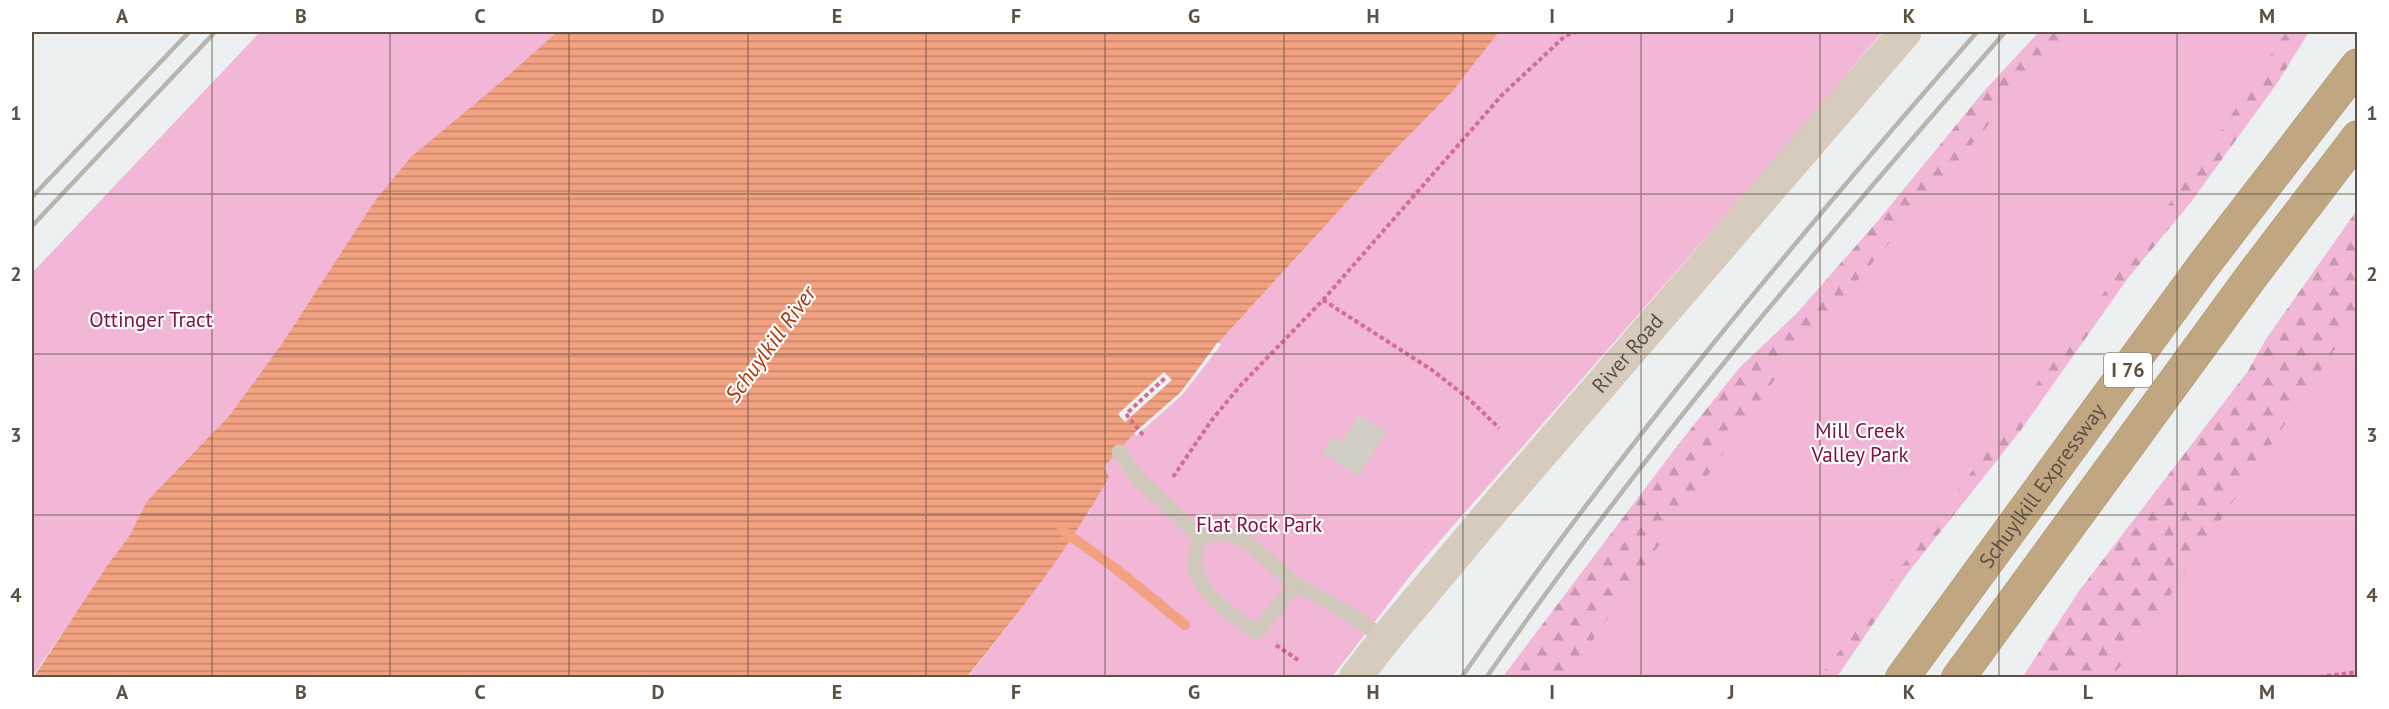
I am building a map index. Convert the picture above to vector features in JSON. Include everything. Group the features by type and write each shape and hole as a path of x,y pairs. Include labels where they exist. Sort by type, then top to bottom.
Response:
{"highway":[{"name":"Schuylkill Expressway","path":"1902,678 2203,266 2358,64"},
{"name":"Schuylkill Expressway","path":"1958,678 2251,277 2358,137"}],"street":[{"name":"River Road","path":"1355,678 1384,639 1499,503 1905,32"}],"lane":[{"path":"1119,452 1139,479 1200,537"},
{"path":"1200,537 1221,532 1246,541 1295,584 1345,610 1384,639"},
{"path":"1200,537 1195,564 1205,590 1236,618 1257,632 1295,584"}],"path":[{"path":"1159,498 1211,421 1240,386 1323,300 1502,95 1565,36 1576,32"},
{"path":"1323,300 1432,370 1469,399 1499,428"},
{"path":"1143,435 1126,414 1165,378"},
{"path":"2312,678 2358,672"}],"green space":[{"name":"Ottinger Tract","path":"260,32 557,32 374,202 283,342 229,416 147,501 128,538 32,677 32,273"},
{"name":"Flat Rock Park","path":"1499,32 1882,32 1802,128 1417,567 1332,677 967,678 1009,625 1090,511 1104,467 1131,437 1180,393 1217,344 1389,156 1452,92"},
{"name":"Mill Creek Valley Park","path":"2039,32 2309,32 2278,82 2191,202 2128,278 2021,430 1907,574 1837,677 1502,678 1677,446 1740,367 1796,314 1876,223 1984,91"},
{"name":"Mill Creek Valley Park","path":"2066,32 2286,32 2201,161 1820,677 1567,677 1775,379"},
{"path":"2357,210 2357,677 2022,678 2079,591 2248,371 2266,339"},
{"path":"2357,316 2357,677 2112,677 2155,618"}],"water":[{"name":"Schuylkill River","path":"557,32 1499,32 1452,92 1389,156 1217,344 1180,393 1131,437 1104,467 1109,477 1094,504 1024,605 967,677 33,678 128,538 147,501 229,416 283,342 374,202 411,157"}],"pier":[{"path":"1218,342 1221,345 1182,395 1136,436 1134,433 1181,392"},
{"path":"1164,372 1172,380 1125,422 1118,414"}],"building":[{"path":"1359,415 1386,432 1358,476 1322,453 1332,436 1341,442"}],"waterway":[{"path":"1062,530 1115,568 1185,625"}],"railway":[{"path":"32,197 189,32"},
{"path":"32,226 215,32"},
{"path":"1461,678 1582,510 1646,428 1842,188 1977,32"},
{"path":"1486,678 1608,510 1736,348 2005,32"}]}
